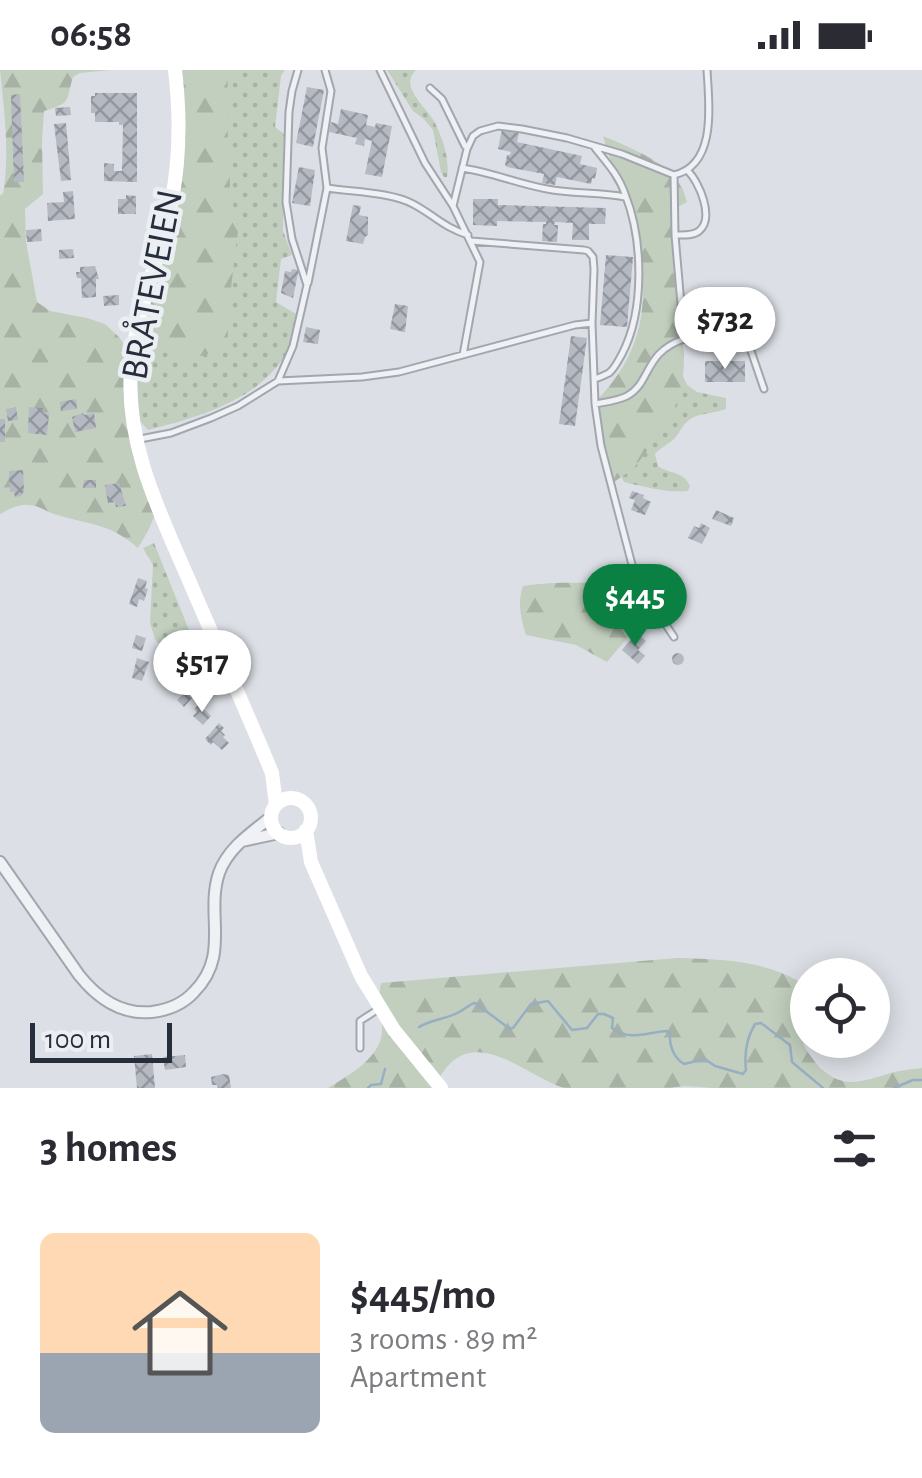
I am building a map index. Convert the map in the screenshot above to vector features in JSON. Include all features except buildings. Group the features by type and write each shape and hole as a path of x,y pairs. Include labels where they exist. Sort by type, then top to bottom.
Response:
{"main road":[{"name":"BRÅTEVEIEN","path":"175,70 178,148 172,198 141,312 131,370 136,440 153,497 272,773 293,798"},
{"name":"BRÅTEVEIEN","path":"272,773 274,811"},
{"path":"311,862 273,826 274,811 284,800 293,798 304,803 310,814 306,830 311,862 348,950 380,1008 418,1063 441,1088"},
{"path":"284,835 298,836 306,830"}],"street":[{"path":"0,862 92,990 117,1007 134,1012 164,1010 185,1000 208,972 216,945 219,873 250,831 274,811"},
{"path":"241,842 284,835"}],"lane":[{"path":"298,70 289,112 286,202 292,239 307,285"},
{"path":"278,381 293,346 326,188 322,148 332,91 325,70"},
{"path":"380,70 425,163 453,206 480,262 463,355"},
{"path":"453,206 466,149 473,136 498,126 567,138 674,175 688,171 701,157 706,141 707,70"},
{"path":"430,88 442,99 466,149"},
{"path":"593,146 615,173 627,198 638,266 632,330 614,368 594,379"},
{"path":"462,168 546,189 627,198"},
{"path":"675,235 700,231 705,222 700,185 688,171"},
{"path":"674,175 684,339"},
{"path":"326,188 412,204 470,238 588,251 594,269 594,404 601,446 632,568 641,589 674,637"},
{"path":"681,300 740,299 747,308 748,340 764,389"},
{"path":"136,440 200,423 238,406 278,381 399,372 575,325 592,324"},
{"path":"594,404 634,391 657,354 684,339 748,340"},
{"path":"360,1048 360,1021 380,1008"}],"green space":[{"path":"0,70 111,70 73,77 66,100 44,111 43,194 25,209 26,242 37,302 50,311 105,324 130,353 140,377 137,418 161,501 138,548 106,528 35,506 18,506 0,514 0,195 6,148"},
{"path":"167,70 228,70 230,187 238,231 227,348 181,362 162,344 146,311 174,196"},
{"path":"185,70 285,70 275,127 284,134 283,231 292,255 281,259 276,302 298,315 283,359 256,387 204,414 148,430 139,420 137,365 152,295"},
{"path":"387,70 416,70 411,77 412,90 441,136 447,177 441,172 433,130 413,111"},
{"path":"603,136 667,169 681,186 687,202 678,207 675,216 684,364 681,390 669,423 633,469 611,484 600,458 598,399 615,379 637,336 643,291 631,217"},
{"path":"679,330 687,385 697,392 726,398 726,409 692,418 655,454 658,466 687,481 688,491 624,482 614,461"},
{"path":"154,543 203,665 182,674 155,639 150,623 153,565 143,548"},
{"path":"628,577 659,612 628,637 607,662 576,645 526,635 520,605 523,586"},
{"path":"677,958 755,965 790,977 790,1058 812,1058 836,1079 850,1082 922,1068 922,1088 564,1088 500,1057 468,1053 453,1061 440,1077 443,1088 328,1088 362,1065 376,1050 382,1032 381,983"}],"waterway":[{"path":"419,1027 475,1003 510,1029 531,1004 548,1001 572,1030 587,1028 598,1014 604,1014 613,1018 612,1028 625,1035 667,1031 673,1051 684,1064 705,1059 743,1074 750,1035 755,1024 761,1023 790,1045 792,1062 823,1088"},
{"path":"368,1088 381,1084 385,1069"},
{"path":"894,1088 922,1080"}]}
